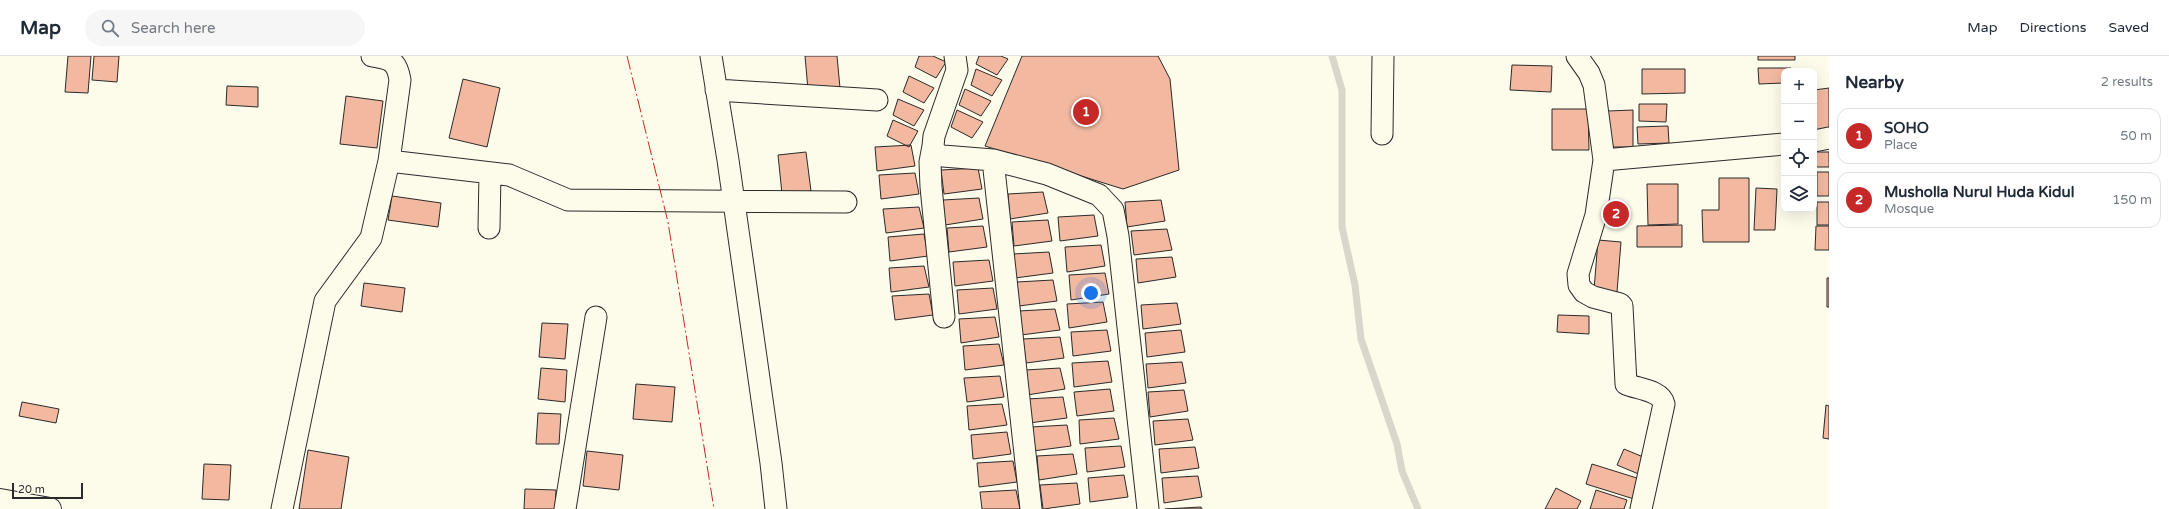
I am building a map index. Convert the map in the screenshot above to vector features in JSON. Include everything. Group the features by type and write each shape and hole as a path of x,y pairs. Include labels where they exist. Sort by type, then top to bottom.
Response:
{"street":[{"path":"282,509 325,301 371,238 389,161 400,80 398,69 393,62 386,58 372,56"},
{"path":"711,56 734,200 772,463 776,509"},
{"path":"944,317 930,162 934,136 957,70 955,56"},
{"path":"1382,56 1382,134"},
{"path":"1577,56 1589,73 1594,85 1604,160 1596,216 1580,265 1578,279 1579,285 1584,292 1593,297 1620,304 1623,309 1626,384 1658,395 1663,401 1641,509"},
{"path":"716,90 877,100"},
{"path":"1817,140 1829,138"},
{"path":"1604,160 1781,144"},
{"path":"933,146 936,154 942,156 993,160 1047,174 1099,195 1113,210 1118,236 1147,509"},
{"path":"993,160 1031,509"},
{"path":"389,161 509,175 568,200 846,202"},
{"path":"489,228 490,173"},
{"path":"565,509 596,317"},
{"path":"0,500 50,509"}],"building":[{"path":"68,56 91,56 88,93 65,92"},
{"path":"94,56 119,56 117,82 92,80"},
{"path":"805,56 837,56 840,88 808,90"},
{"path":"919,56 933,56 946,62 936,78 915,67"},
{"path":"979,56 1001,56 1008,59 997,75 976,64"},
{"path":"1022,56 1158,56 1170,79 1179,170 1123,189 985,146"},
{"path":"1758,56 1795,56 1795,60 1758,60"},
{"path":"1512,65 1552,66 1551,92 1510,90"},
{"path":"1758,68 1781,68 1781,83 1759,84"},
{"path":"976,69 1002,80 992,96 971,85"},
{"path":"1642,69 1685,69 1685,93 1642,94"},
{"path":"909,76 934,88 924,103 903,92"},
{"path":"463,79 500,88 487,147 449,138"},
{"path":"227,86 258,87 258,107 226,105"},
{"path":"1829,88 1829,136 1818,138 1817,132 1817,90"},
{"path":"965,89 991,101 981,116 959,105"},
{"path":"346,96 383,101 377,148 340,144"},
{"path":"898,99 924,110 914,126 893,115"},
{"path":"1639,104 1667,104 1666,122 1639,121"},
{"path":"1552,109 1588,109 1589,150 1552,150"},
{"path":"957,110 983,122 972,138 951,127"},
{"path":"1633,110 1633,147 1609,147 1608,111"},
{"path":"893,120 918,131 909,147 887,136"},
{"path":"1668,126 1669,143 1638,144 1637,127"},
{"path":"911,145 915,166 877,171 875,147"},
{"path":"806,152 811,191 782,194 778,155"},
{"path":"1817,152 1829,152 1829,167 1817,167"},
{"path":"978,168 982,189 944,194 941,170"},
{"path":"1817,172 1829,172 1829,196 1817,196"},
{"path":"915,173 919,194 881,199 879,175"},
{"path":"1719,178 1749,178 1749,242 1703,242 1702,210 1719,210"},
{"path":"1647,184 1678,184 1678,224 1648,225"},
{"path":"1756,188 1777,189 1775,230 1754,230"},
{"path":"1043,192 1048,213 1010,219 1008,194"},
{"path":"392,196 441,203 438,227 388,220"},
{"path":"979,198 983,219 945,225 943,200"},
{"path":"1161,200 1165,221 1127,227 1125,202"},
{"path":"1817,202 1829,202 1829,225 1817,225"},
{"path":"919,207 924,228 886,233 883,209"},
{"path":"1094,215 1098,236 1060,241 1058,217"},
{"path":"1048,220 1052,241 1014,246 1012,222"},
{"path":"1682,225 1682,247 1637,247 1637,226"},
{"path":"983,226 987,247 949,252 947,228"},
{"path":"1816,226 1829,226 1829,250 1815,250"},
{"path":"1167,229 1172,250 1134,255 1131,231"},
{"path":"924,234 928,256 890,261 888,237"},
{"path":"1598,240 1621,242 1617,292 1594,290"},
{"path":"1101,245 1105,266 1067,272 1065,247"},
{"path":"1049,252 1053,273 1015,278 1013,254"},
{"path":"1172,257 1176,277 1138,283 1136,259"},
{"path":"989,260 993,281 955,286 953,262"},
{"path":"924,266 929,287 891,292 889,268"},
{"path":"1105,273 1109,294 1071,300 1069,275"},
{"path":"1827,278 1829,278 1829,307 1827,307"},
{"path":"1053,280 1057,301 1019,306 1017,282"},
{"path":"364,283 405,288 402,312 361,306"},
{"path":"993,288 997,309 959,314 957,290"},
{"path":"929,294 933,315 895,320 892,296"},
{"path":"1103,302 1107,322 1069,328 1067,304"},
{"path":"1177,303 1181,324 1143,329 1141,305"},
{"path":"1055,309 1060,330 1021,335 1019,311"},
{"path":"1558,315 1589,316 1589,334 1557,332"},
{"path":"995,317 999,337 961,343 959,319"},
{"path":"542,323 568,324 565,359 539,357"},
{"path":"1107,330 1111,351 1073,356 1071,332"},
{"path":"1181,330 1185,352 1147,357 1145,333"},
{"path":"1060,337 1064,358 1026,363 1023,339"},
{"path":"999,344 1004,365 965,370 963,346"},
{"path":"1108,361 1112,382 1074,387 1072,363"},
{"path":"1182,362 1186,383 1148,388 1146,364"},
{"path":"541,368 567,370 565,402 538,399"},
{"path":"1060,368 1065,389 1027,395 1025,370"},
{"path":"1000,376 1004,397 967,402 964,378"},
{"path":"636,384 675,387 672,422 633,419"},
{"path":"1110,389 1114,411 1077,416 1074,392"},
{"path":"1184,390 1188,411 1150,417 1148,392"},
{"path":"1063,397 1067,418 1029,423 1027,399"},
{"path":"22,402 59,409 56,423 19,416"},
{"path":"1002,404 1007,425 969,430 967,406"},
{"path":"1826,405 1829,406 1829,439 1823,438"},
{"path":"538,413 561,414 559,444 536,444"},
{"path":"1114,418 1119,439 1080,444 1079,420"},
{"path":"1188,419 1193,440 1155,445 1153,421"},
{"path":"1067,425 1071,446 1033,451 1031,427"},
{"path":"1007,432 1011,454 973,459 971,435"},
{"path":"1121,446 1125,467 1087,472 1085,448"},
{"path":"1195,447 1199,468 1161,473 1159,449"},
{"path":"1624,449 1648,459 1641,475 1617,465"},
{"path":"308,450 349,457 341,509 299,509"},
{"path":"587,451 623,455 619,490 583,486"},
{"path":"1073,454 1077,474 1039,480 1037,456"},
{"path":"1013,461 1017,482 979,487 977,463"},
{"path":"204,464 231,465 229,500 202,499"},
{"path":"1592,464 1640,479 1634,499 1586,484"},
{"path":"1124,475 1128,497 1090,502 1088,478"},
{"path":"1198,476 1202,497 1164,503 1162,478"},
{"path":"1077,483 1080,504 1043,509 1040,485"},
{"path":"1556,488 1581,501 1577,509 1545,509"},
{"path":"525,489 556,490 555,509 524,509"},
{"path":"1016,490 1020,509 982,509 980,492"},
{"path":"1596,490 1627,500 1624,509 1590,509"},
{"path":"1201,507 1202,509 1165,509"}],"waterway":[{"path":"1332,56 1342,90 1342,227 1355,285 1361,339 1397,444 1402,471 1418,509"}],"power":[{"path":"627,56 668,222 714,509"}],"place":[{"name":"SOHO","path":"1086,112"},
{"name":"Musholla Nurul Huda Kidul","path":"1616,214"}]}
